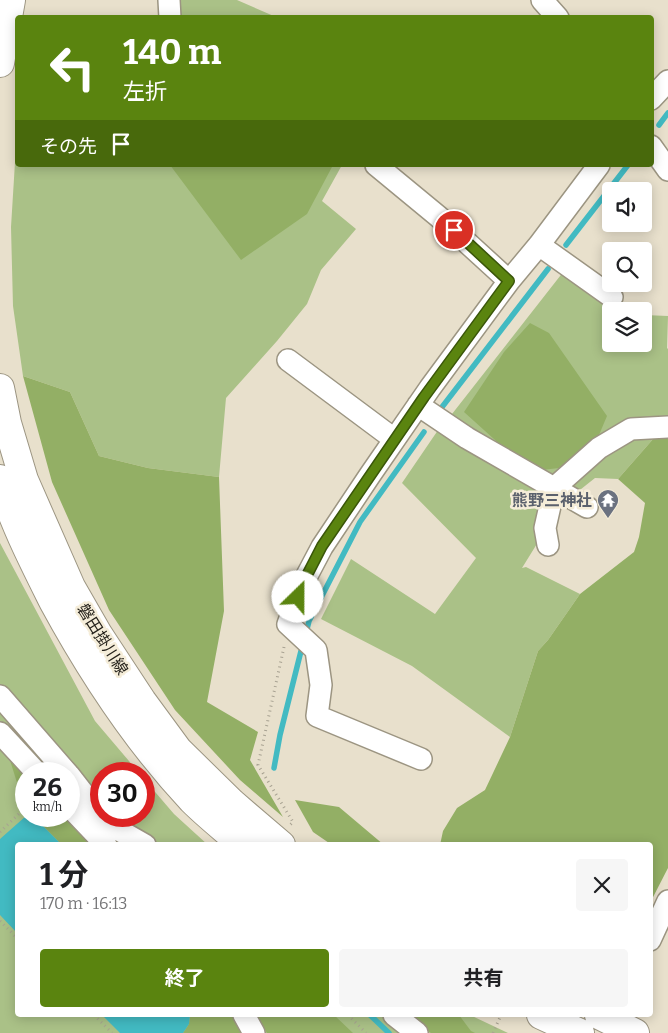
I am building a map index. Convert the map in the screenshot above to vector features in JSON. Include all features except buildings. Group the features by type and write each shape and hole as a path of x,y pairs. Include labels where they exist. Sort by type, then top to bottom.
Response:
{"main road":[{"path":"0,63 7,4"},
{"name":"磐田掛川線","path":"0,388 7,423 24,480 71,587 98,634 142,701 178,750 232,803 285,836"},
{"name":"磐田掛川線","path":"0,479 24,544 76,644 115,704 150,752 194,801 240,842"},
{"path":"545,1017 580,1033"}],"street":[{"path":"169,0 170,15"},
{"path":"542,0 555,15"},
{"path":"654,97 668,81"},
{"path":"654,150 668,170"},
{"path":"378,167 440,217 509,281"},
{"path":"421,759 317,716 321,685 316,650 288,624 303,583 322,546 418,406 509,281 597,167"},
{"path":"539,244 612,297"},
{"path":"288,360 394,440"},
{"path":"418,406 467,438 587,507"},
{"path":"548,544 545,528 554,488 600,448 631,429 668,427"},
{"path":"0,696 58,762"},
{"path":"0,733 27,762"},
{"path":"80,789 90,802"},
{"path":"80,818 103,842"},
{"path":"115,827 140,842"},
{"path":"653,933 668,900"},
{"path":"245,1017 254,1033"},
{"path":"397,1017 418,1033"}],"path":[{"path":"285,836 293,822 258,765 288,624"},
{"path":"0,832 15,818"},
{"path":"0,922 15,936"},
{"path":"96,1017 112,1033"},
{"path":"350,1017 366,1033"},
{"path":"494,1032 501,1017"}],"green space":[{"path":"160,0 237,0 271,15 164,15"},
{"path":"15,162 15,167 341,167 322,201 356,229 321,270 307,304 226,398 219,477 148,468 99,456 70,392 23,376 13,306 11,227"},
{"path":"171,167 332,167 307,214 241,260"},
{"path":"571,262 611,302 602,302 602,352 652,352 652,315 668,316 668,422 618,479 595,478 561,505 522,568 526,567 580,594 548,640 538,651 510,737 412,666 321,619 351,559 435,614 476,558 402,483 449,414 470,431 452,414"},
{"path":"530,323 549,333 607,416 596,442 559,468 533,471 464,412 504,352"},
{"path":"23,376 70,392 99,456 148,468 219,477 224,611 207,702 258,732 250,760 283,817 240,780 175,710 109,610 52,482"},
{"path":"668,422 668,868 653,897 653,842 441,842 443,831 457,808 485,790 510,737 538,651 548,640 580,594 634,552 639,537 645,503 618,479"},
{"path":"0,543 95,721 130,762 90,762 90,827 155,827 155,792 174,814 205,842 15,842 15,1017 474,1017 508,1033 0,1033"},
{"path":"9,757 15,763 15,776"},
{"path":"295,800 339,807 380,842 328,842 313,832"},
{"path":"44,827 76,827 90,842 59,842"},
{"path":"190,1017 235,1017 244,1033 183,1033 189,1024"},
{"path":"258,1017 336,1017 353,1033 267,1033"},
{"path":"409,1017 460,1017 471,1031 475,1033 431,1033"}],"water":[{"path":"15,826 44,827 59,842 15,842 15,931 0,915 0,839"},
{"path":"104,1017 190,1017 189,1024 183,1033 120,1033"}],"waterway":[{"path":"659,125 668,113"},
{"path":"566,245 626,167"},
{"path":"439,411 548,269"},
{"path":"306,633 309,621 360,522 424,432"},
{"path":"274,768 280,735 301,651"},
{"path":"372,1017 389,1033"}],"place":[{"name":"熊野三神社","path":"608,519"}],"route":[{"path":"298,597 322,546 424,397 509,281 454,230"}]}
